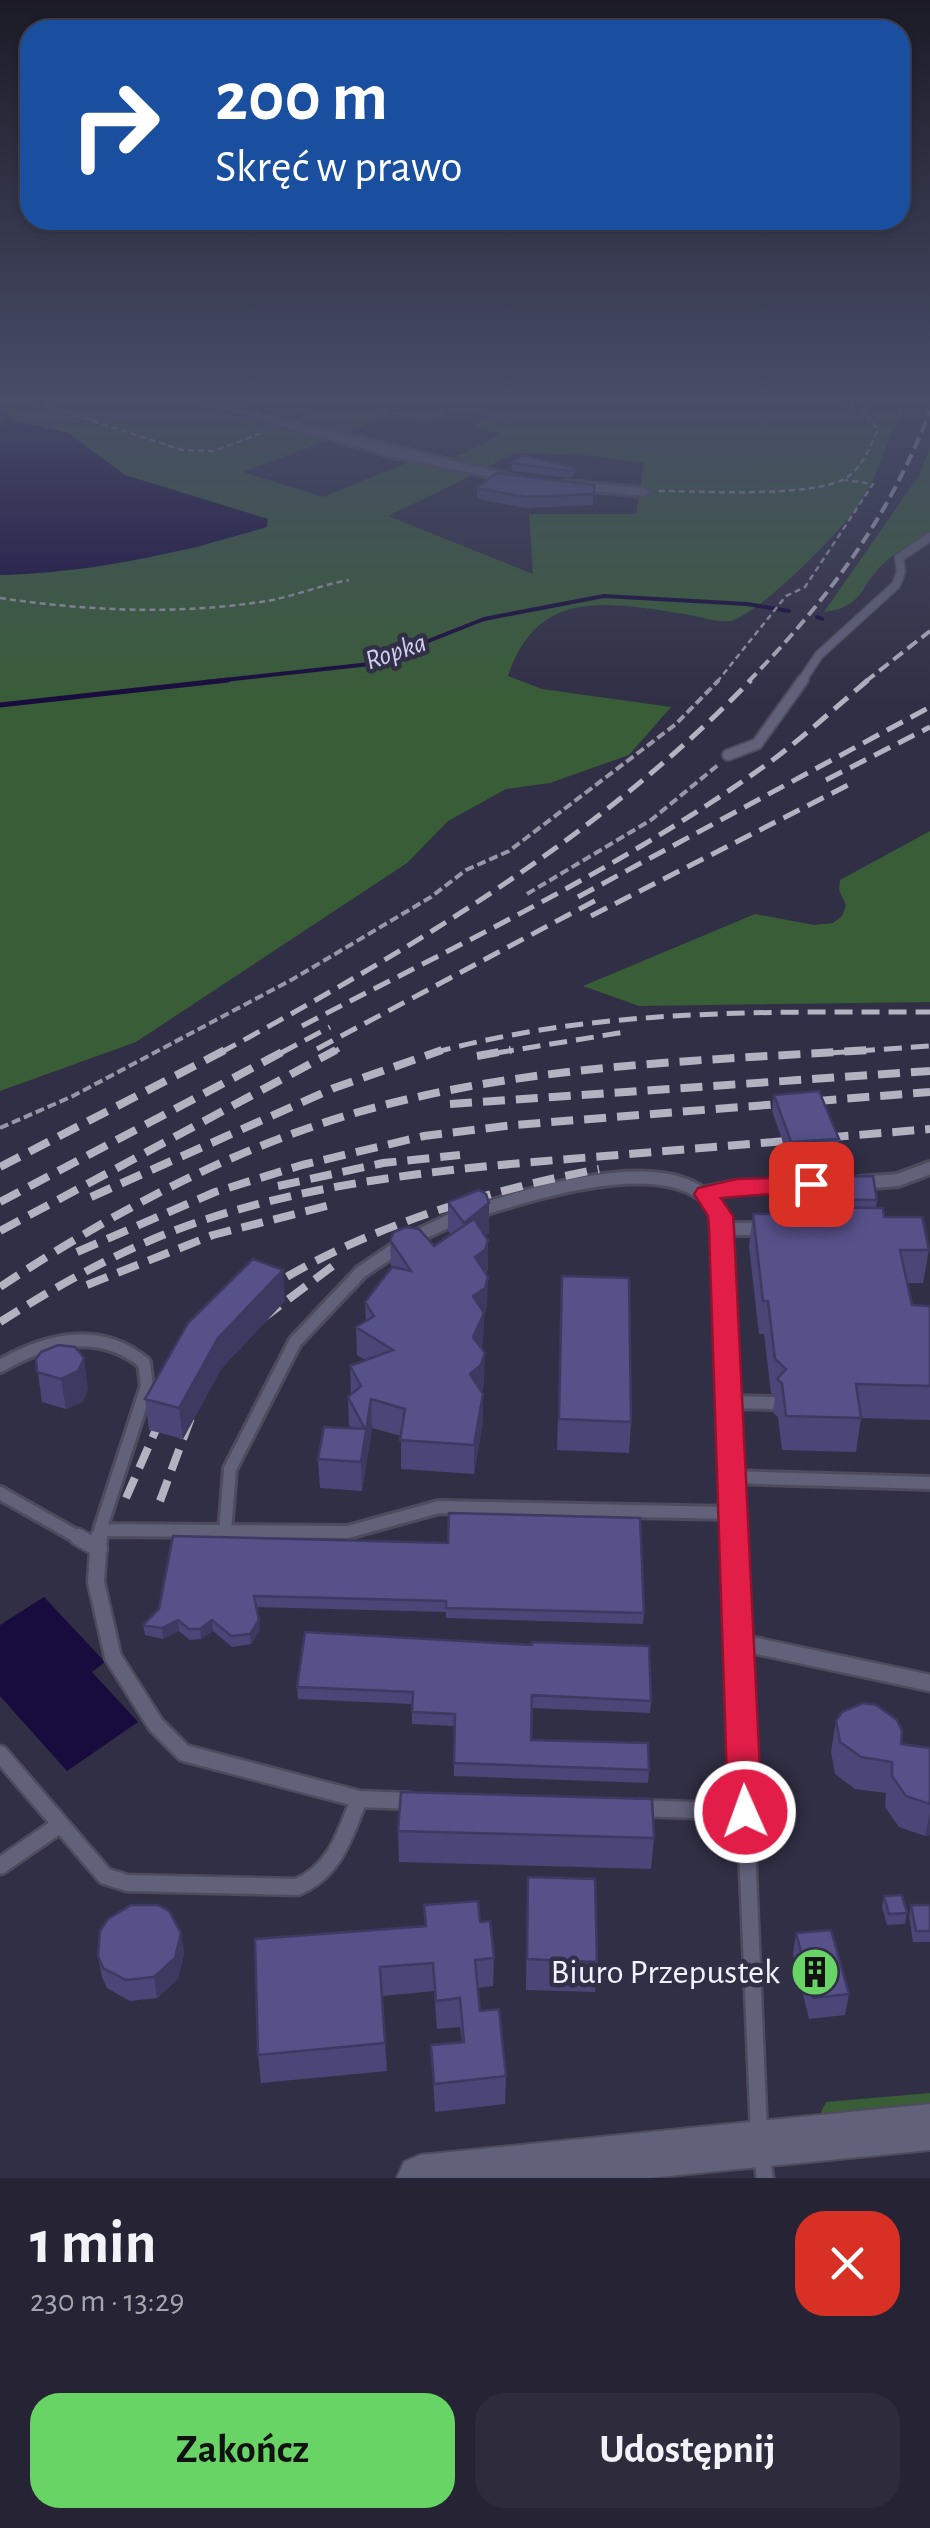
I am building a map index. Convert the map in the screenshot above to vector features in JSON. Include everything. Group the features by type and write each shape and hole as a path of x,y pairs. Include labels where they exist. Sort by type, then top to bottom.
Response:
{"street":[{"path":"420,2178 762,2162 930,2127"}],"lane":[{"path":"728,755 757,744 772,728 819,656 896,585 901,572 898,558 930,537"},
{"path":"849,1183 898,1180 930,1168"},
{"path":"224,1531 230,1470 295,1342 332,1300 383,1256 456,1217 517,1198 600,1182 656,1180 680,1183 706,1194 720,1216 721,1229 762,2162"},
{"path":"706,1194 736,1187 811,1184"},
{"path":"721,1229 778,1230"},
{"path":"0,1366 31,1348 80,1340 123,1347 144,1364 147,1386 100,1530 96,1582 114,1657 156,1725 184,1753 359,1799 436,1802"},
{"path":"727,1402 772,1403"},
{"path":"730,1477 930,1483"},
{"path":"0,1493 99,1549"},
{"path":"100,1530 348,1532 439,1508 731,1513"},
{"path":"738,1642 930,1684"},
{"path":"0,1754 58,1826 105,1876 127,1883 297,1887 322,1875 332,1862 359,1799"},
{"path":"629,1808 745,1812"},
{"path":"0,1866 58,1826"}],"path":[{"path":"0,1128 73,1096 276,988 431,897 466,870 508,851 676,724 714,686 786,596 805,587 862,501"},
{"path":"0,598 181,608 302,595 349,580"},
{"path":"526,894 622,840 700,784 728,755"}],"green space":[{"path":"206,501 420,501 388,516 533,574 529,514 636,514 638,501 862,501 783,585 730,621 604,605 557,614 538,627 521,647 508,676 542,689 671,707 629,755 550,783 506,789 448,821 407,863 136,1042 0,1091 0,575 85,568 200,547 268,520"},
{"path":"901,501 930,501 930,532 883,564 854,601 824,612"},
{"path":"930,831 930,1002 639,1006 583,986 755,914 814,925 833,923 842,916 846,905 839,890 840,880"},
{"path":"930,2093 930,2109 823,2115 821,2112 826,2102"}],"shaded area":[{"path":"0,501 208,501 268,519 267,527 135,560 0,575"},
{"path":"44,1597 105,1662 92,1672 138,1722 67,1771 0,1696 0,1625"}],"building":[{"path":"819,1091 839,1139 791,1142 774,1095"},
{"path":"873,1176 877,1200 782,1199 780,1178"},
{"path":"479,1190 486,1194 489,1203 464,1223 448,1202"},
{"path":"786,1207 883,1208 884,1217 922,1217 929,1250 900,1250 912,1305 930,1306 930,1386 856,1384 861,1418 786,1416 782,1383 777,1379 786,1369 775,1359 768,1301 763,1301 753,1214 786,1214"},
{"path":"474,1219 488,1240 485,1250 475,1257 488,1277 485,1288 473,1296 484,1313 473,1337 485,1353 481,1365 470,1374 483,1394 474,1445 400,1440 405,1409 371,1399 361,1462 318,1459 324,1427 365,1429 348,1397 361,1386 350,1366 393,1350 356,1327 374,1316 365,1302 392,1267 411,1271 390,1240 394,1232 406,1227 419,1229 434,1246"},
{"path":"253,1259 283,1270 218,1338 179,1408 145,1399 188,1323"},
{"path":"562,1276 629,1278 631,1422 559,1419"},
{"path":"58,1345 75,1347 84,1358 78,1371 61,1379 37,1372 36,1359 41,1352"},
{"path":"449,1513 640,1518 644,1613 446,1608 446,1601 254,1596 259,1620 250,1634 231,1636 212,1620 200,1629 189,1629 178,1620 162,1628 143,1625 159,1609 173,1536 448,1543"},
{"path":"305,1632 532,1645 649,1646 651,1701 532,1695 531,1740 648,1743 649,1770 454,1763 455,1714 412,1712 413,1692 297,1687"},
{"path":"863,1703 876,1705 897,1720 902,1731 901,1744 930,1748 930,1804 906,1796 892,1776 892,1762 861,1757 840,1742 836,1721 842,1712"},
{"path":"401,1792 652,1799 654,1838 398,1831"},
{"path":"528,1877 595,1879 597,1962 527,1959"},
{"path":"902,1895 907,1913 889,1914 884,1896"},
{"path":"478,1901 480,1922 490,1921 494,1958 475,1960 480,2011 499,2009 506,2076 434,2084 431,2045 464,2042 460,1998 436,2001 433,1963 380,1967 385,2043 258,2055 255,1939 426,1926 424,1905"},
{"path":"131,1905 158,1905 169,1911 181,1933 175,1958 154,1977 126,1980 103,1968 98,1956 100,1931 108,1919"},
{"path":"911,1905 930,1905 930,1931 916,1931"},
{"path":"831,1930 849,1994 813,1998 796,1933"}],"waterway":[{"name":"Ropka","path":"206,682 370,664 484,619 604,596 747,604 789,611"},
{"name":"Ropka","path":"817,617 822,619"},
{"name":"Ropka","path":"0,705 228,680"}],"railway":[{"path":"748,682 830,589 888,501"},
{"path":"865,682 930,631"},
{"path":"220,1053 362,973 500,887 630,790 751,680"},
{"path":"302,1026 543,901 661,834 774,759 868,680"},
{"path":"578,897 930,707"},
{"path":"826,780 930,727"},
{"path":"591,916 854,782"},
{"path":"317,1049 600,898"},
{"path":"435,1053 495,1038 618,1020 742,1013 930,1012"},
{"path":"281,1053 330,1027"},
{"path":"496,1053 625,1032"},
{"path":"830,1053 930,1046"},
{"path":"332,1053 339,1049"},
{"path":"0,1167 225,1050"},
{"path":"0,1202 286,1050"},
{"path":"0,1231 336,1050"},
{"path":"435,1053 442,1050"},
{"path":"477,1056 511,1050"},
{"path":"0,1287 93,1229 190,1177 291,1134 396,1102 572,1071 870,1050"},
{"path":"91,1197 334,1088 435,1053"},
{"path":"450,1104 930,1071"},
{"path":"77,1252 215,1192 302,1165 424,1136 514,1125 930,1092"},
{"path":"0,1322 76,1277 155,1238 210,1218 307,1193 455,1170 930,1129"},
{"path":"278,1186 383,1163 460,1155"},
{"path":"259,1294 338,1250 423,1215 599,1169"},
{"path":"87,1285 213,1235 334,1204"},
{"path":"262,1319 334,1265"},
{"path":"126,1498 165,1409"},
{"path":"160,1501 192,1415"}],"place":[{"name":"Biuro Przepustek","path":"815,1972"}],"route":[{"path":"745,1812 721,1229 720,1216 706,1194 736,1187 811,1184"}]}
